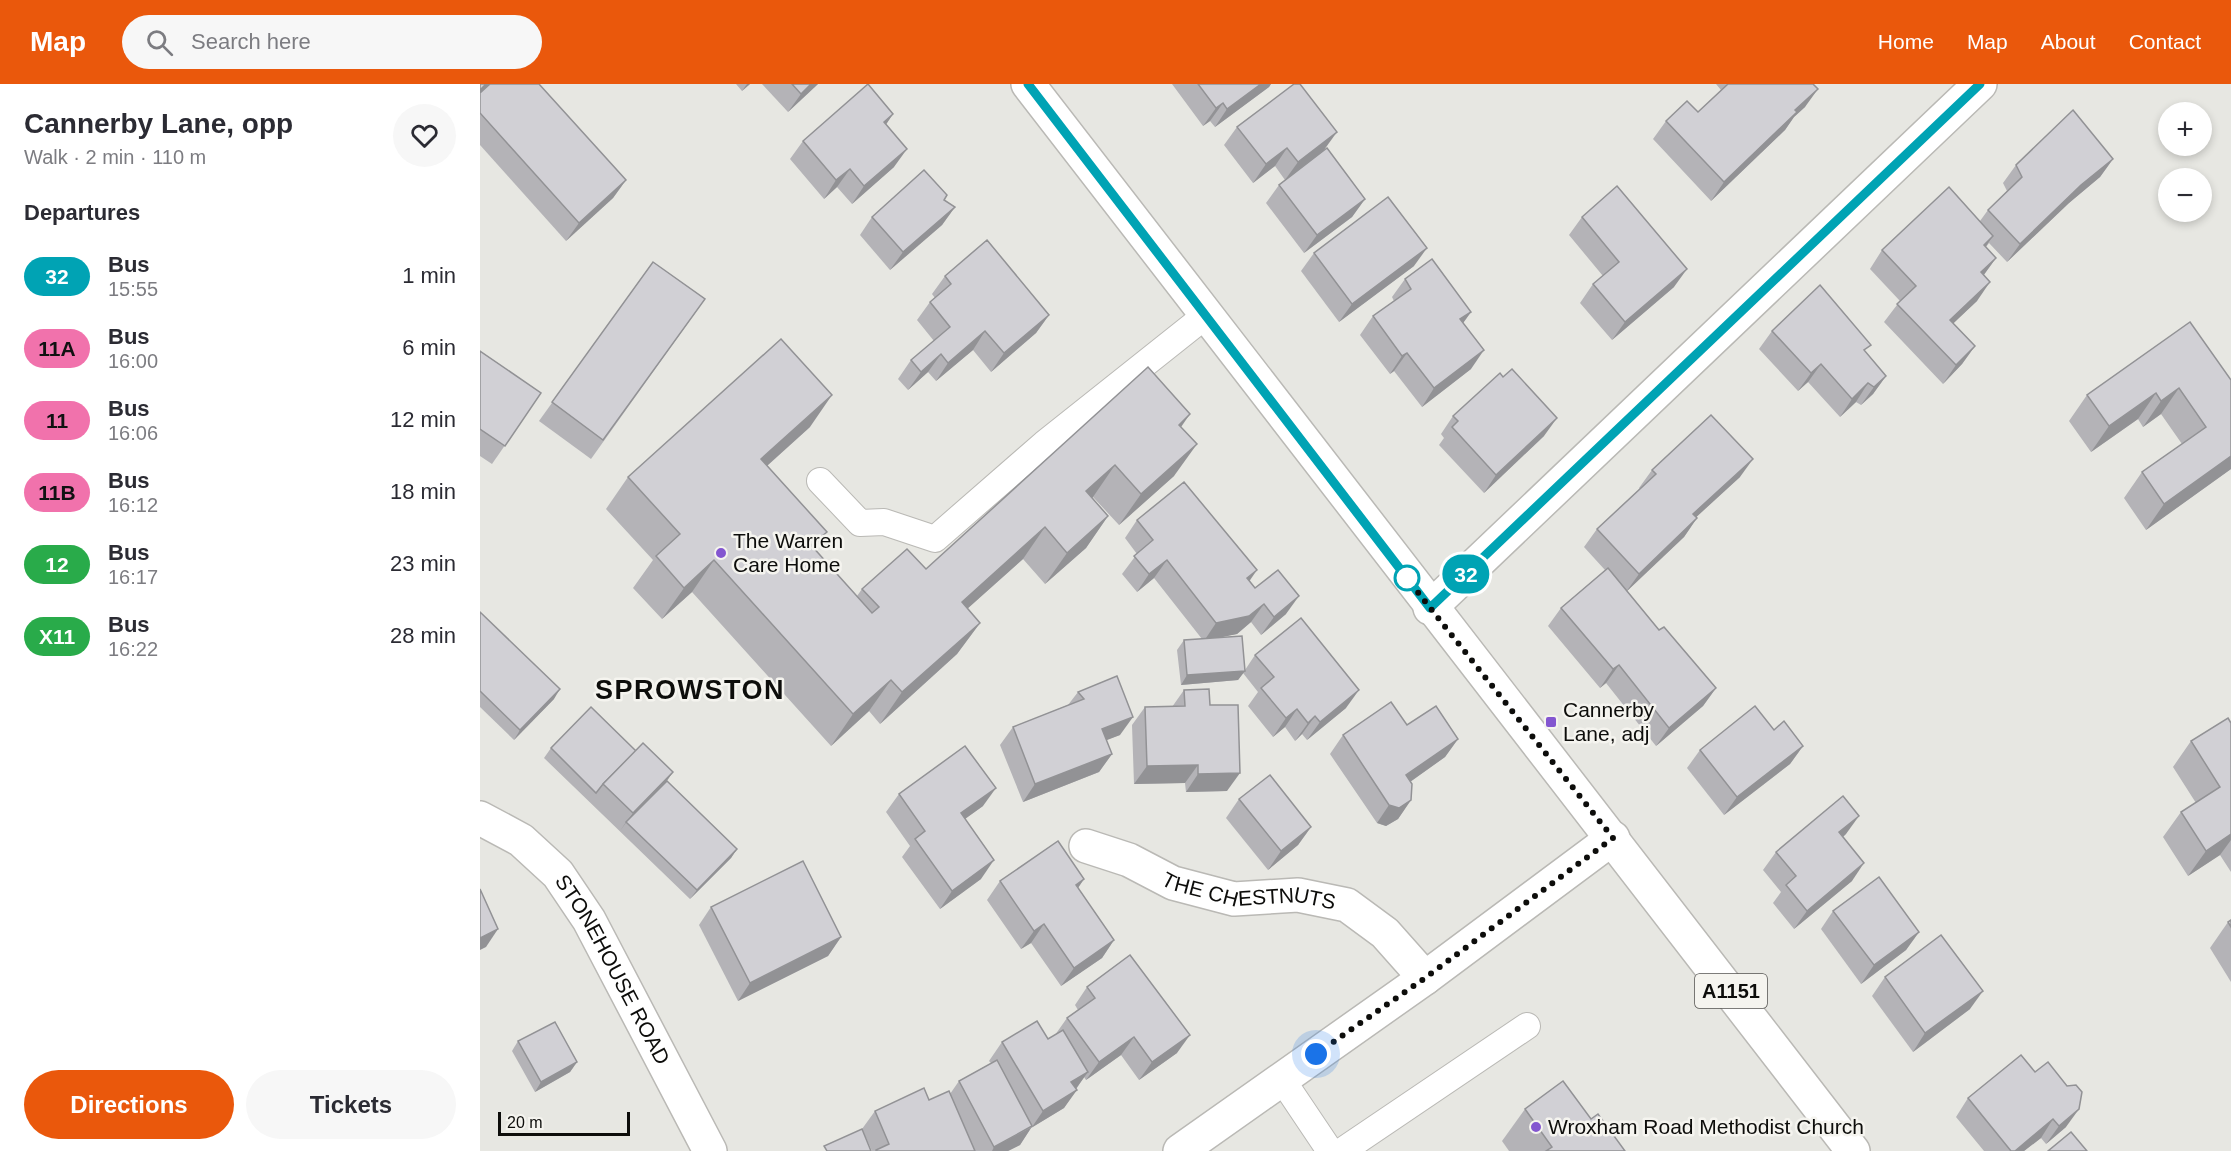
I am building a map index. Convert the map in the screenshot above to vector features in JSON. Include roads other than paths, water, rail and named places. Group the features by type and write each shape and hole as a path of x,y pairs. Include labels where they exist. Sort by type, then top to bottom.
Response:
{"street":[{"name":"A1151","path":"1028,84 1430,608 1613,838 1853,1151"},
{"path":"1430,608 1980,84"},
{"name":"STONEHOUSE ROAD","path":"480,818 521,840 558,874 589,920 710,1151"},
{"path":"1180,1151 1425,978 1613,838"},
{"name":"THE CHESTNUTS","path":"1086,846 1129,860 1173,883 1234,899 1298,896 1347,905 1385,933 1425,978"}],"lane":[{"path":"820,481 860,523 884,522 936,539 1044,444 1205,316"},
{"path":"1342,1151 1527,1026"},
{"path":"1281,1078 1330,1151"}],"place":[{"name":"The Warren Care Home","path":"721,553"},
{"name":"Cannerby Lane, adj","path":"1551,722"},
{"name":"Wroxham Road Methodist Church","path":"1536,1127"}],"district":[{"name":"SPROWSTON","path":"690,690"}]}
